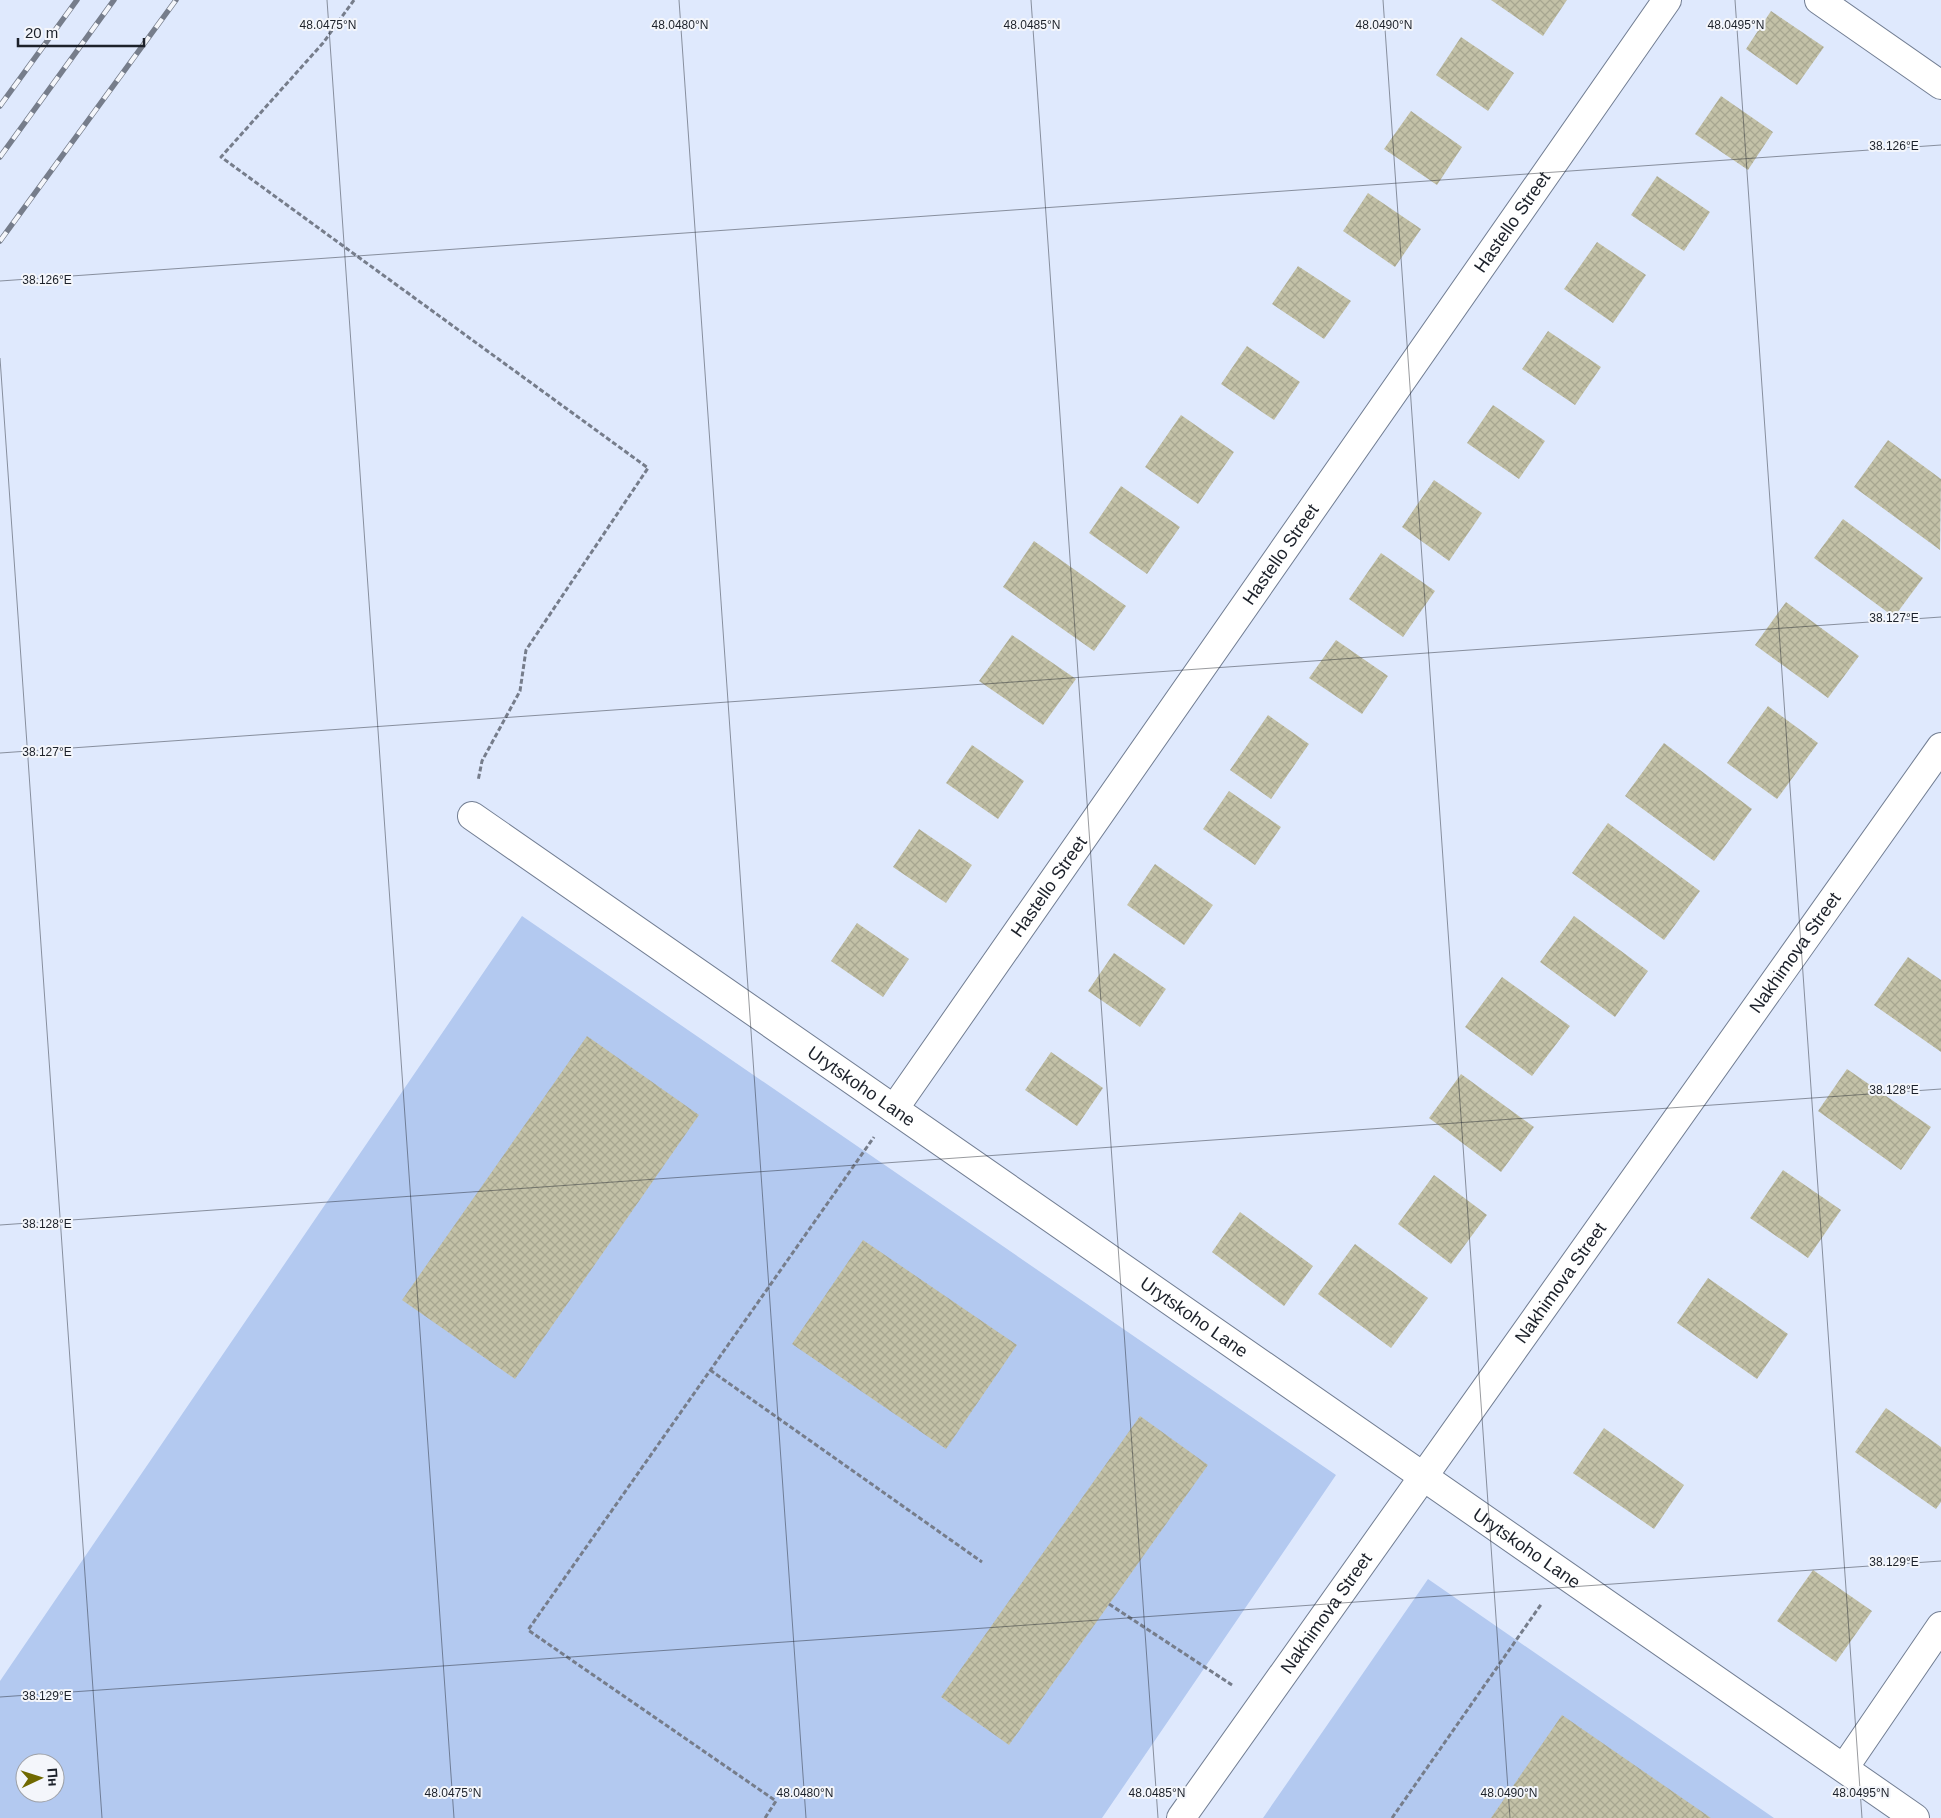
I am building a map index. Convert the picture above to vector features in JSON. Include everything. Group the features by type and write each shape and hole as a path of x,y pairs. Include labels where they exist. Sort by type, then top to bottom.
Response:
{"street":[{"name":"Hastello Street","path":"894,1109 1667,0"},
{"path":"1819,0 1941,85"},
{"name":"Nakhimova Street","path":"1181,1818 1941,747"},
{"name":"Urytskoho Lane","path":"472,816 1916,1818"},
{"path":"1844,1768 1941,1626"}],"path":[{"path":"354,0 323,43 221,157 648,468 526,650 520,691 482,761 472,816"},
{"path":"765,1818 776,1801 528,1630 894,1109"},
{"path":"710,1370 982,1562"},
{"path":"1392,1818 1564,1573"},
{"path":"1109,1604 1262,1705"}],"shaded area":[{"path":"522,916 1336,1475 1102,1818 0,1818 0,1681"},
{"path":"1428,1579 1774,1818 1263,1818"}],"building":[{"path":"1491,0 1567,0 1543,36"},
{"path":"1771,11 1824,47 1797,85 1746,49"},
{"path":"1461,37 1514,73 1488,111 1436,75"},
{"path":"1721,96 1773,132 1748,170 1695,134"},
{"path":"1411,111 1462,147 1437,185 1384,149"},
{"path":"1657,176 1710,212 1684,251 1631,215"},
{"path":"1368,193 1421,229 1395,267 1343,231"},
{"path":"1597,242 1646,275 1613,323 1564,289"},
{"path":"1298,266 1351,301 1324,339 1272,304"},
{"path":"1548,331 1601,367 1575,405 1522,369"},
{"path":"1247,346 1300,382 1274,420 1221,384"},
{"path":"1493,405 1545,441 1519,479 1467,443"},
{"path":"1181,415 1234,452 1198,504 1145,467"},
{"path":"1888,440 1941,479 1940,550 1854,487"},
{"path":"1434,480 1482,513 1449,561 1402,527"},
{"path":"1121,486 1180,527 1147,574 1089,533"},
{"path":"1843,519 1923,578 1894,617 1814,558"},
{"path":"1034,541 1126,606 1094,651 1003,587"},
{"path":"1381,553 1435,591 1403,637 1349,599"},
{"path":"1786,602 1859,656 1828,698 1755,645"},
{"path":"1012,635 1076,679 1043,725 979,681"},
{"path":"1336,640 1388,676 1362,714 1309,678"},
{"path":"1768,706 1818,743 1777,799 1727,763"},
{"path":"1268,715 1309,744 1271,799 1230,770"},
{"path":"1664,743 1752,809 1714,861 1625,796"},
{"path":"972,745 1024,781 998,819 946,783"},
{"path":"1229,791 1281,827 1255,865 1203,829"},
{"path":"1608,823 1700,891 1664,940 1572,873"},
{"path":"919,829 972,865 946,903 893,867"},
{"path":"1155,864 1213,905 1184,945 1127,905"},
{"path":"1574,916 1648,971 1615,1017 1540,962"},
{"path":"857,923 909,959 883,997 831,961"},
{"path":"1114,953 1166,989 1140,1027 1088,991"},
{"path":"1908,957 1941,980 1941,1052 1874,1005"},
{"path":"1502,977 1570,1026 1532,1076 1465,1027"},
{"path":"587,1036 699,1115 515,1379 402,1300"},
{"path":"1051,1052 1103,1088 1077,1126 1025,1090"},
{"path":"1847,1069 1931,1127 1901,1170 1818,1111"},
{"path":"1461,1074 1534,1127 1501,1172 1429,1118"},
{"path":"1783,1170 1841,1210 1808,1258 1750,1218"},
{"path":"1434,1175 1487,1215 1451,1264 1398,1224"},
{"path":"1240,1212 1313,1266 1284,1306 1212,1252"},
{"path":"863,1240 1017,1345 946,1449 792,1344"},
{"path":"1355,1244 1428,1298 1391,1348 1318,1294"},
{"path":"1708,1278 1788,1334 1757,1379 1677,1323"},
{"path":"1886,1408 1941,1447 1941,1502 1936,1509 1855,1452"},
{"path":"1140,1416 1208,1465 1009,1745 941,1697"},
{"path":"1604,1428 1684,1485 1654,1529 1573,1473"},
{"path":"1813,1570 1872,1611 1836,1662 1777,1621"},
{"path":"1562,1715 1711,1818 1491,1818"}],"railway":[{"path":"0,106 77,0"},
{"path":"0,157 114,0"},
{"path":"0,241 176,0"}]}
